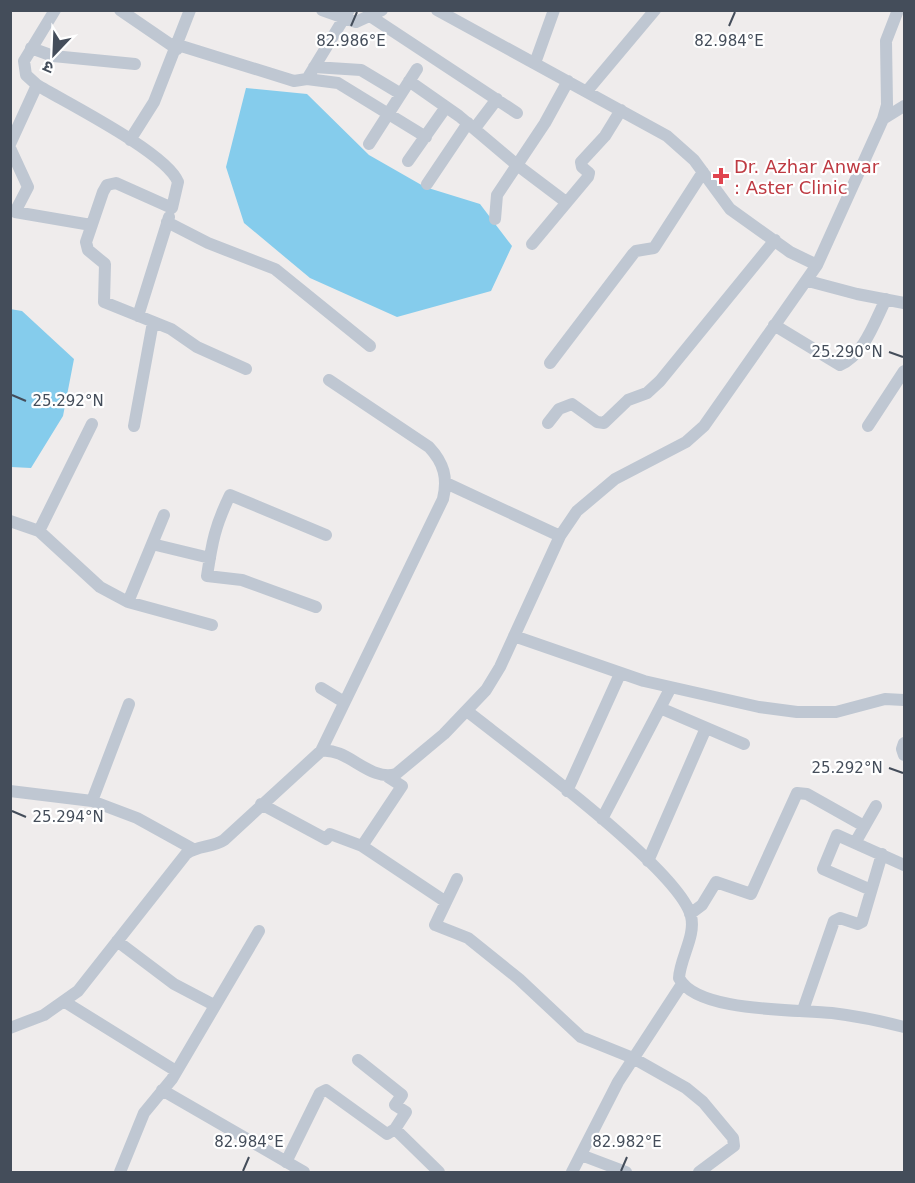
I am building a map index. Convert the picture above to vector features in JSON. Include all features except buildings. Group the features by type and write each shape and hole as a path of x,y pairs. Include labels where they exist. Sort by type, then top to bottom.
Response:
{"street":[{"path":"55,10 24,61 26,75 37,85 130,140 176,176 178,189 138,316"},
{"path":"120,10 178,47 294,81 307,79 332,81 426,137"},
{"path":"130,140 154,102 178,47 190,10"},
{"path":"322,10 346,15 356,22 382,10"},
{"path":"437,10 621,110 682,147 703,172 717,195 730,208 790,252 817,265"},
{"path":"535,63 554,10"},
{"path":"587,91 655,10"},
{"path":"388,777 403,769 467,711 486,690 514,636 560,536 577,511 590,496 621,475 694,436 817,265 883,119 887,105 886,41 898,10"},
{"path":"307,79 346,15"},
{"path":"370,16 517,113"},
{"path":"31,48 53,56 135,64"},
{"path":"10,59 24,61"},
{"path":"314,67 361,70 401,94"},
{"path":"369,144 417,69"},
{"path":"409,81 472,125 517,165 566,202"},
{"path":"495,219 499,189 545,123 568,81"},
{"path":"37,85 10,146 28,187 13,217 91,225"},
{"path":"427,184 472,125 497,99"},
{"path":"883,119 904,106"},
{"path":"408,161 446,107"},
{"path":"532,244 588,177 589,173 580,162 605,136 621,110"},
{"path":"550,363 633,254 636,251 654,248 703,172"},
{"path":"172,208 112,182 103,192 86,242 88,250 103,261 106,269 102,293 104,302 171,329 206,352 246,369"},
{"path":"167,222 208,243 275,269 370,346"},
{"path":"548,423 559,410 572,404 597,422 604,423 628,400 647,393 668,372 775,240"},
{"path":"807,280 904,303"},
{"path":"774,325 840,365 852,358 861,346 886,299"},
{"path":"134,426 153,322"},
{"path":"868,426 904,371"},
{"path":"10,1028 44,1015 78,991 177,862 193,849 218,844 321,751 425,538 443,499 446,483 442,465 429,447 329,380"},
{"path":"39,531 92,424"},
{"path":"446,483 560,536"},
{"path":"316,607 242,580 207,576 215,527 230,495 326,535"},
{"path":"128,602 164,515"},
{"path":"10,521 39,531 100,587 128,602 212,625"},
{"path":"152,544 210,558"},
{"path":"514,636 620,674 670,689 797,712 836,712 885,699 904,700"},
{"path":"567,791 620,674"},
{"path":"321,687 344,702"},
{"path":"602,819 670,689"},
{"path":"92,801 129,704"},
{"path":"660,708 744,744"},
{"path":"467,711 602,819 648,861 680,896 690,914 691,932 680,971 682,984 633,1058 572,1173"},
{"path":"648,861 706,728"},
{"path":"904,743 902,749 904,755"},
{"path":"321,751 335,751 402,786 362,846"},
{"path":"10,791 92,801 137,818 193,849"},
{"path":"690,914 702,905 716,882 751,894 797,793 807,794 864,826"},
{"path":"261,804 326,839 330,834 362,846 446,902"},
{"path":"855,843 876,806"},
{"path":"872,890 823,869 837,835 904,865"},
{"path":"802,1010 834,921 840,918 861,924 882,854"},
{"path":"457,879 435,925 468,939 519,979 581,1037 633,1058 686,1088 703,1102 733,1138 734,1146 699,1173"},
{"path":"120,1173 144,1113 176,1071 213,1005 259,931"},
{"path":"117,941 174,984 213,1005"},
{"path":"682,984 699,994 723,1003 802,1010 904,1027"},
{"path":"65,1002 176,1071"},
{"path":"286,1162 320,1093 326,1090 387,1134 394,1129 406,1112 395,1106 402,1095 358,1060"},
{"path":"162,1090 304,1173"},
{"path":"394,1129 439,1173"},
{"path":"581,1155 626,1173"}],"water":[{"path":"246,88 307,94 369,155 425,187 480,204 512,246 491,291 397,317 310,278 244,223 226,167"},
{"path":"10,309 22,311 74,359 63,416 31,468 11,467"}],"place":[{"name":"Dr. Azhar Anwar : Aster Clinic","path":"721,176"}]}
